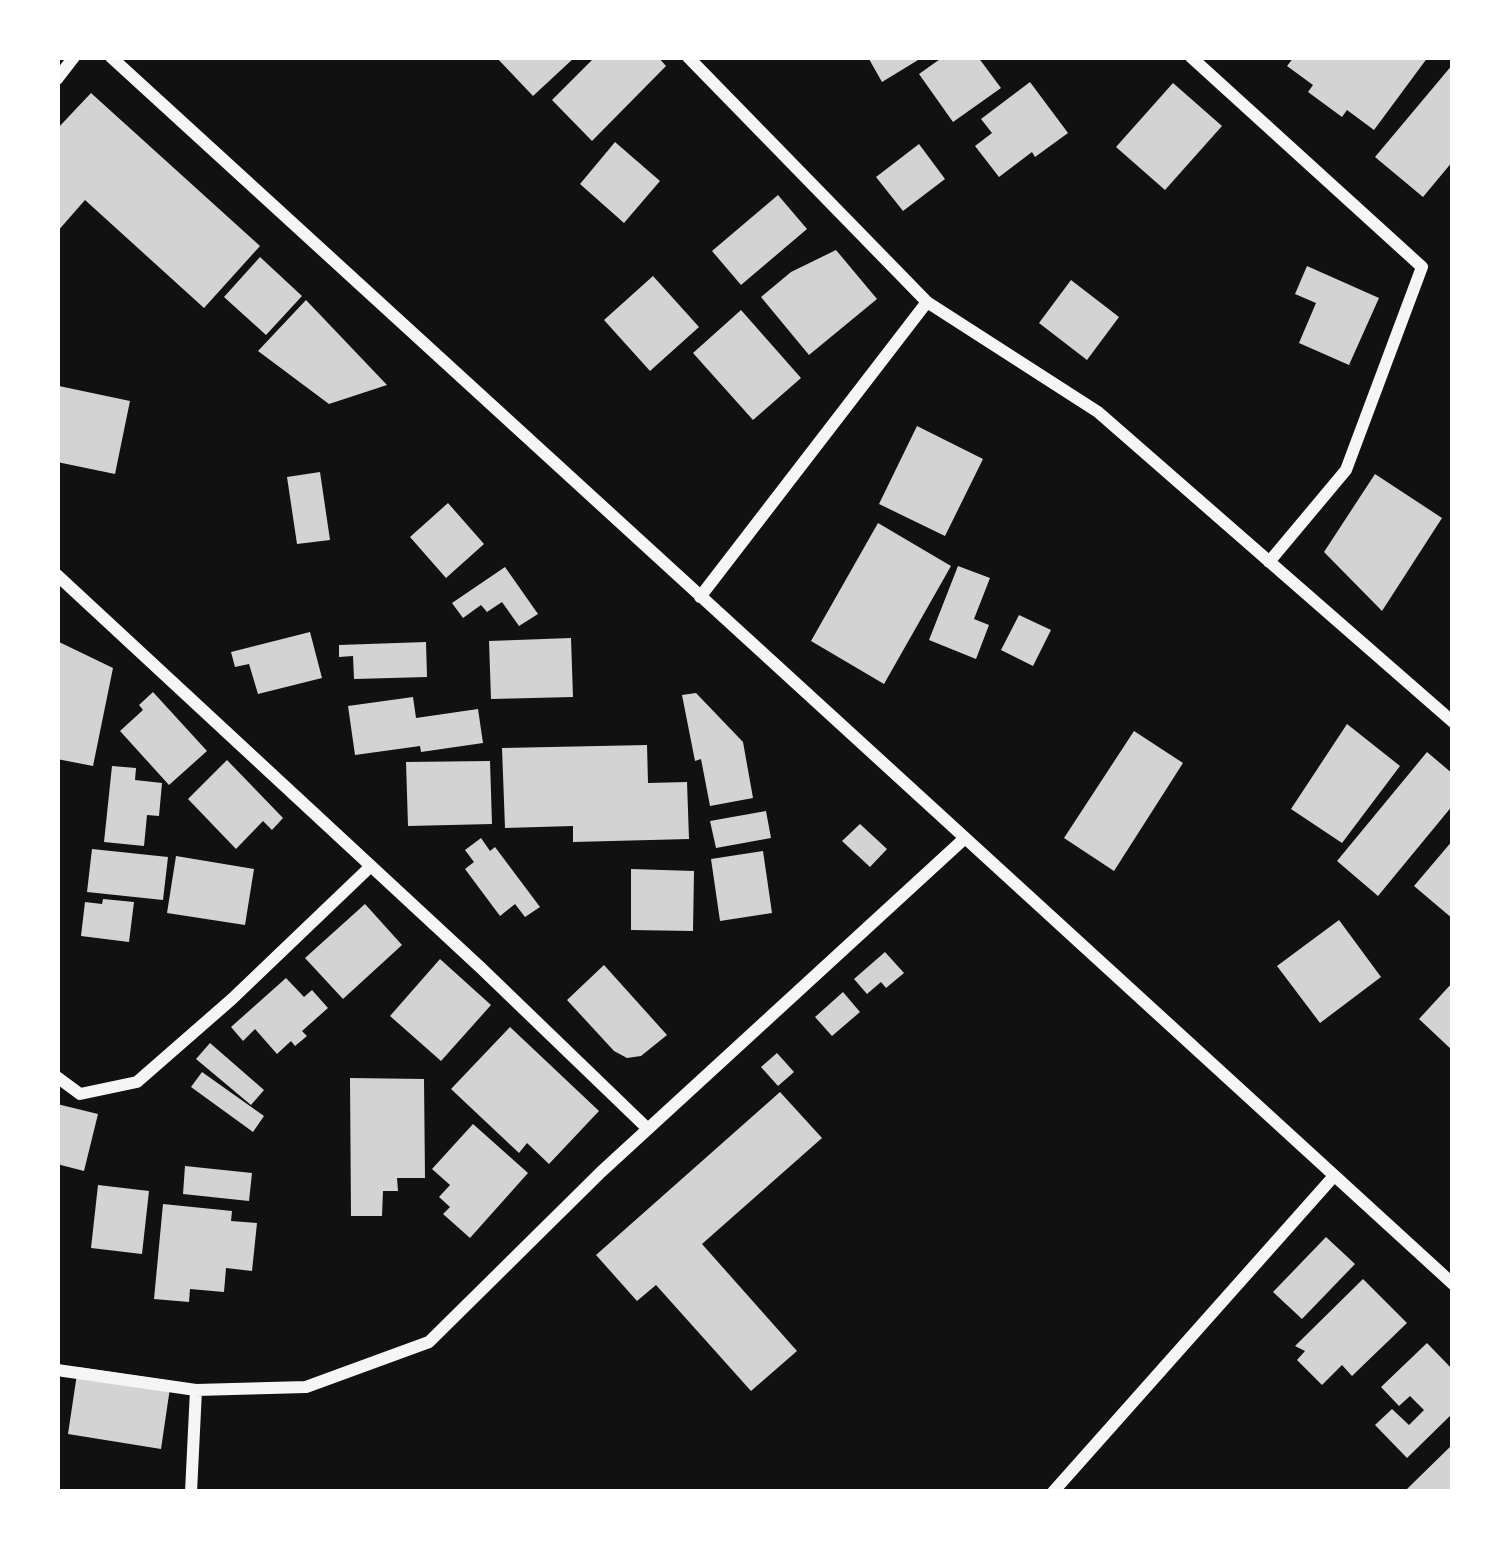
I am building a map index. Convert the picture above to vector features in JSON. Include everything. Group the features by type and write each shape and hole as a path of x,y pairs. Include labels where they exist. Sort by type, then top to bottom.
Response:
{"street":[{"path":"57,79 74,57"},
{"path":"111,57 1453,1284"},
{"path":"688,57 927,302 1098,412 1453,722"},
{"path":"1191,57 1422,268 1346,470 1269,562"},
{"path":"700,597 927,302"},
{"path":"57,575 648,1129"},
{"path":"57,1370 196,1390 306,1387 429,1342 648,1129 965,838"},
{"path":"57,1077 80,1094 136,1082 232,999 371,866"},
{"path":"1053,1492 1334,1176"},
{"path":"191,1492 196,1390"}],"building":[{"path":"496,57 575,57 533,96"},
{"path":"595,57 658,57 666,66 592,141 552,100"},
{"path":"872,57 923,57 882,82"},
{"path":"943,57 978,57 1001,88 953,122 919,74"},
{"path":"1294,57 1428,57 1374,130 1347,110 1342,117 1308,92 1313,85 1287,66"},
{"path":"1453,64 1453,161 1423,197 1375,157"},
{"path":"1030,82 1068,133 999,177 975,146 992,133 981,119"},
{"path":"1173,83 1222,126 1165,190 1116,147"},
{"path":"91,93 260,246 204,308 85,200 57,232 57,129"},
{"path":"615,142 660,181 624,223 580,184"},
{"path":"919,144 945,179 903,211 876,177"},
{"path":"778,195 807,229 741,285 712,251"},
{"path":"836,250 877,299 809,355 761,297 791,272"},
{"path":"260,257 302,296 266,335 224,297"},
{"path":"1307,266 1379,298 1349,365 1299,343 1316,303 1295,294"},
{"path":"653,276 699,327 650,371 604,320"},
{"path":"1071,280 1119,317 1087,360 1039,323"},
{"path":"306,300 387,385 329,404 258,351"},
{"path":"741,310 801,378 753,420 693,353"},
{"path":"59,386 130,401 115,474 57,462"},
{"path":"917,426 983,459 945,536 879,504"},
{"path":"320,472 330,540 297,544 287,477"},
{"path":"1375,474 1442,518 1382,611 1324,552"},
{"path":"448,503 484,544 446,578 410,537"},
{"path":"878,523 951,566 884,684 811,641"},
{"path":"958,566 990,578 974,619 989,625 976,659 929,640"},
{"path":"505,567 538,614 519,626 502,602 487,612 481,605 463,618 452,603"},
{"path":"1019,615 1051,630 1033,666 1001,650"},
{"path":"310,632 322,678 258,694 249,664 235,667 231,652"},
{"path":"571,638 573,697 491,699 489,641"},
{"path":"57,641 113,668 93,766 57,759"},
{"path":"426,642 427,677 354,679 353,656 339,657 339,645"},
{"path":"153,692 207,751 169,785 120,731 143,710 139,705"},
{"path":"696,693 743,742 753,798 710,806 682,695"},
{"path":"413,697 416,718 478,709 483,743 355,755 348,706"},
{"path":"1347,724 1400,766 1342,843 1291,809"},
{"path":"1134,731 1183,763 1114,871 1064,838"},
{"path":"647,745 648,783 687,782 689,839 573,842 573,826 505,828 502,748"},
{"path":"1427,752 1453,774 1453,805 1378,896 1337,861"},
{"path":"227,760 283,818 272,830 263,821 236,849 188,799"},
{"path":"490,761 492,824 408,826 406,762"},
{"path":"112,766 136,768 135,780 162,783 159,816 147,815 144,846 104,842"},
{"path":"766,811 771,838 716,848 710,821"},
{"path":"860,824 887,849 870,867 842,841"},
{"path":"481,838 490,851 495,847 540,907 525,917 515,904 500,916 465,869 474,862 465,850"},
{"path":"1453,840 1453,919 1414,886"},
{"path":"92,849 168,857 163,900 87,892"},
{"path":"763,851 772,913 720,921 711,859"},
{"path":"176,856 254,869 245,925 167,913"},
{"path":"631,869 694,871 693,931 631,930"},
{"path":"103,899 134,902 129,942 81,936 85,902 102,904"},
{"path":"365,904 402,945 343,999 305,958"},
{"path":"1339,920 1381,977 1320,1023 1277,966"},
{"path":"885,952 904,973 886,988 881,982 867,994 854,979"},
{"path":"440,959 491,1005 441,1061 390,1016"},
{"path":"604,965 667,1035 641,1056 627,1058 614,1051 567,1000"},
{"path":"286,978 304,997 312,990 328,1008 302,1031 307,1036 295,1046 291,1041 277,1054 255,1029 243,1041 231,1027"},
{"path":"1453,982 1453,1051 1419,1019"},
{"path":"843,992 860,1012 832,1036 815,1017"},
{"path":"510,1027 599,1111 549,1164 527,1143 519,1153 451,1089"},
{"path":"210,1043 264,1090 251,1105 196,1059"},
{"path":"777,1053 794,1072 778,1086 761,1067"},
{"path":"202,1072 264,1116 253,1132 191,1087"},
{"path":"350,1078 424,1079 425,1178 397,1178 398,1191 383,1191 382,1216 351,1216"},
{"path":"780,1092 822,1138 702,1244 797,1351 751,1391 656,1285 637,1301 596,1255"},
{"path":"57,1104 98,1114 84,1171 57,1164"},
{"path":"473,1124 528,1173 470,1238 443,1214 450,1207 439,1197 450,1185 432,1169"},
{"path":"185,1166 252,1173 249,1201 183,1194"},
{"path":"98,1185 149,1191 142,1254 91,1248"},
{"path":"163,1204 232,1211 231,1221 257,1223 252,1271 226,1268 224,1292 190,1289 189,1302 154,1299"},
{"path":"1326,1237 1355,1264 1302,1319 1273,1292"},
{"path":"1363,1279 1407,1323 1352,1376 1342,1365 1322,1385 1297,1360 1305,1351 1295,1346"},
{"path":"1427,1343 1453,1370 1453,1413 1407,1458 1375,1425 1392,1409 1409,1425 1424,1410 1410,1396 1399,1406 1381,1387"},
{"path":"78,1367 171,1381 161,1449 68,1434"},
{"path":"1453,1444 1453,1492 1409,1492 1407,1489"}]}
